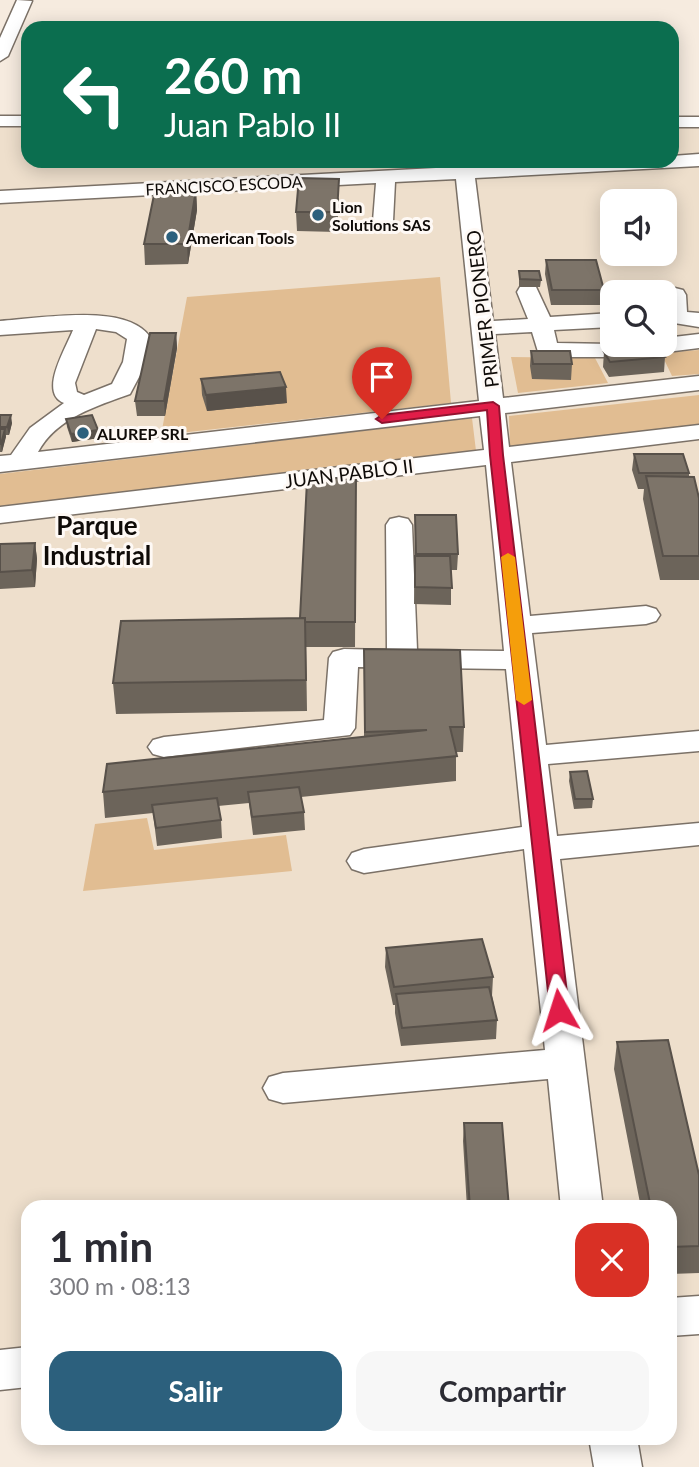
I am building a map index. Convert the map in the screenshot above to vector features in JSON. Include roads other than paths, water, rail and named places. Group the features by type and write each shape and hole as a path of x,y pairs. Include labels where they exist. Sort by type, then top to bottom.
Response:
{"street":[{"path":"0,57 24,1"},
{"path":"0,121 21,121"},
{"path":"679,122 699,122"},
{"name":"FRANCISCO ESCODA","path":"679,161 699,160"},
{"name":"FRANCISCO ESCODA","path":"0,197 386,176 456,168"},
{"name":"PRIMER PIONERO","path":"465,168 581,1200"},
{"path":"383,221 386,176"},
{"path":"528,292 542,325 547,350 626,350 699,341"},
{"path":"677,312 699,320"},
{"path":"484,328 600,321"},
{"path":"84,403 66,396 63,383 87,323"},
{"path":"0,328 87,323 123,326 139,337 135,362 122,389 84,403 43,426 10,463"},
{"path":"0,335 0,341"},
{"path":"10,463 699,383"},
{"name":"JUAN PABLO II","path":"0,515 699,432"},
{"path":"399,526 402,659"},
{"path":"516,626 646,615"},
{"path":"164,747 339,728 344,659 520,660"},
{"path":"531,756 699,741"},
{"path":"364,861 540,843 699,834"},
{"path":"283,1088 566,1063"},
{"path":"677,1317 699,1315"},
{"path":"0,1370 21,1368"},
{"path":"614,1445 618,1467"}],"place":[{"name":"Lion Solutions SAS","path":"318,215"},
{"name":"American Tools","path":"172,237"},
{"name":"ALUREP SRL","path":"83,433"}],"district":[{"name":"Parque Industrial","path":"97,540"}]}
